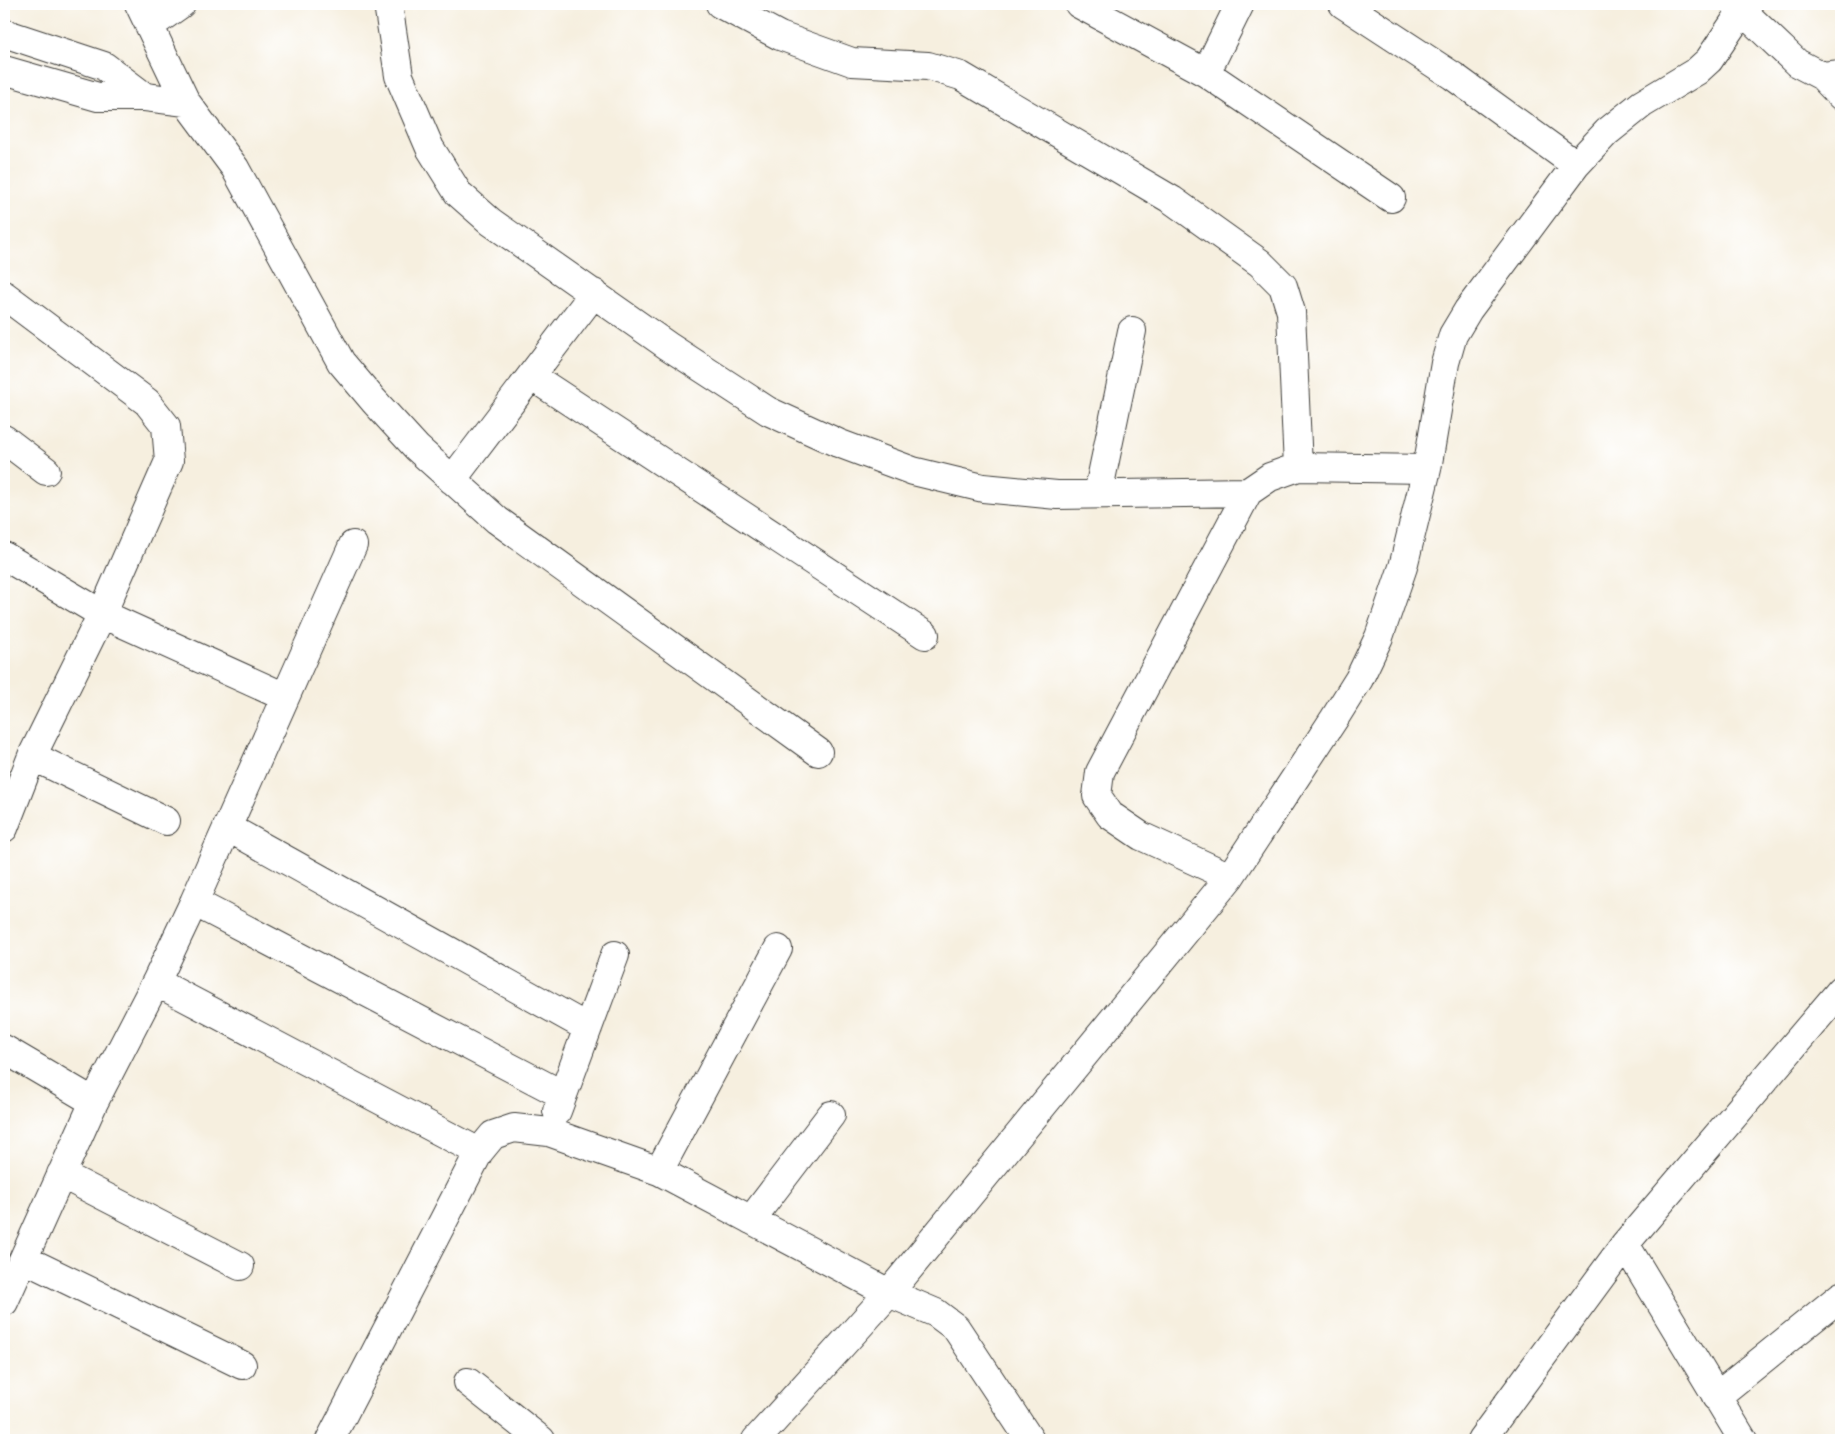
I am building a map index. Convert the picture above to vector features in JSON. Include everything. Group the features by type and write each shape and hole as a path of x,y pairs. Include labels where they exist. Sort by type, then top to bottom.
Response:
{"street":[{"path":"181,4 145,15 186,102 235,168 342,362 417,448 497,520 818,752"},
{"path":"388,4 400,76 430,148 458,193 492,222 668,346 768,411 838,443 913,471 983,488 1057,495 1248,492"},
{"path":"720,4 780,36 852,62 928,66 961,76 1172,200 1260,263 1283,286 1291,312 1298,467"},
{"path":"1079,4 1206,73 1391,198"},
{"path":"1206,73 1240,4"},
{"path":"1343,4 1454,76 1576,165"},
{"path":"756,1440 889,1293 1230,878 1339,711 1359,679 1379,637 1403,567 1427,469 1445,363 1454,335 1468,310 1576,165 1607,132 1642,104 1697,71 1709,60 1738,7 1797,63 1832,75 1841,96"},
{"path":"4,34 104,66 145,97"},
{"path":"4,70 98,97 145,97 186,102"},
{"path":"452,480 594,293"},
{"path":"4,295 147,402 166,426 169,461 102,614 32,756 4,828"},
{"path":"1098,494 1132,331"},
{"path":"531,376 925,636"},
{"path":"4,439 46,471"},
{"path":"1230,878 1141,836 1110,815 1097,796 1100,772 1248,492 1270,477 1298,467 1427,469"},
{"path":"4,1302 94,1102 156,982 194,902 353,545"},
{"path":"4,556 102,614 285,697"},
{"path":"32,756 166,821"},
{"path":"227,827 588,1028"},
{"path":"194,902 563,1095"},
{"path":"659,1171 778,949"},
{"path":"549,1132 615,955"},
{"path":"156,982 479,1152"},
{"path":"1482,1440 1625,1244 1841,990"},
{"path":"4,1049 94,1102"},
{"path":"751,1220 831,1115"},
{"path":"330,1440 479,1152 493,1135 514,1128 549,1132 659,1171 889,1293 936,1313 956,1328 1030,1440"},
{"path":"61,1174 240,1266"},
{"path":"1625,1244 1743,1440"},
{"path":"24,1258 242,1365"},
{"path":"1716,1397 1841,1296"},
{"path":"468,1382 542,1440"}]}
